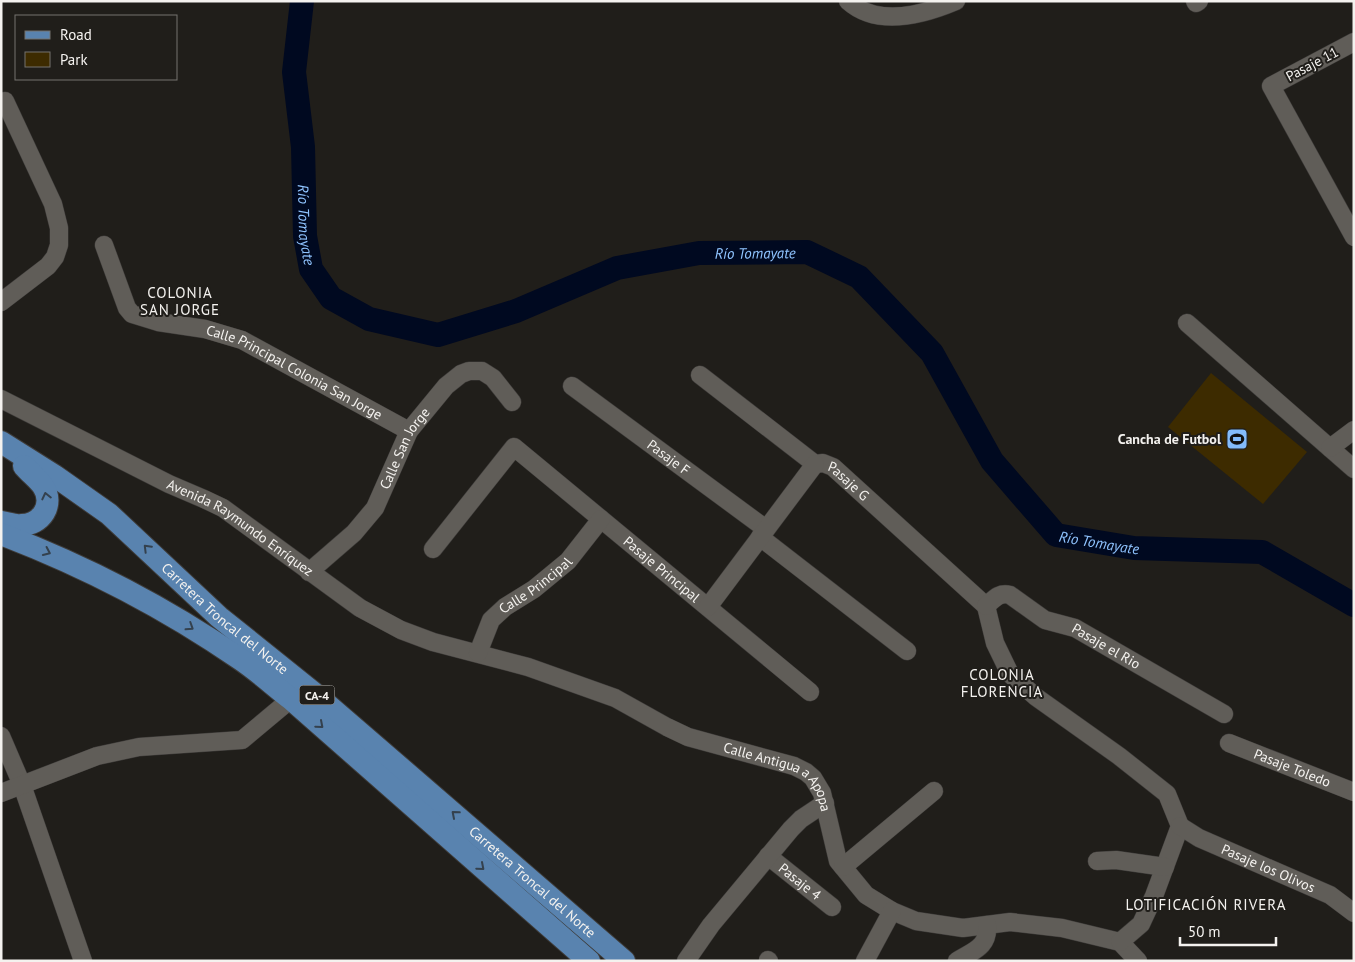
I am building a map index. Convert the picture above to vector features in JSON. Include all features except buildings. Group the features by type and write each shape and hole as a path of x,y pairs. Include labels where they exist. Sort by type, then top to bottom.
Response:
{"main road":[{"path":"1,443 43,486 48,505 41,517 28,524 19,526 1,522"},
{"name":"Carretera Troncal del Norte","path":"1,443 55,476 109,514 219,617 315,694 624,961"},
{"name":"Carretera Troncal del Norte","path":"1,534 42,549 138,596 171,614 240,659 291,699 589,961"}],"street":[{"path":"848,1 858,10 879,16 896,17 924,7 956,1"},
{"path":"1195,1 1196,3 1199,1"},
{"name":"Pasaje 11","path":"1354,42 1271,86 1354,236"},
{"path":"1,302 48,266 55,257 59,245 59,228 53,204 5,102"},
{"name":"Calle Principal Colonia San Jorge","path":"104,245 127,308 132,314 158,322 206,329 242,340 409,431"},
{"path":"1187,322 1354,469"},
{"name":"Calle San Jorge","path":"309,572 354,533 375,508 409,431 446,386 461,374 469,371 482,371 493,378 512,402"},
{"name":"Pasaje G","path":"700,376 815,464 833,467 986,606"},
{"name":"Pasaje F","path":"572,386 763,533 907,651"},
{"name":"Avenida Raymundo Enríquez","path":"1,399 121,458 169,484 222,508 360,608 401,630 433,642 478,653"},
{"path":"1330,448 1354,430"},
{"name":"Pasaje Principal","path":"433,549 514,447 810,692"},
{"path":"708,607 815,464"},
{"name":"Calle Principal","path":"478,653 491,620 505,606 534,589 568,560 601,518"},
{"name":"Pasaje el Rio","path":"986,606 998,596 1010,595 1046,620 1075,628 1224,714"},
{"path":"986,606 995,643 1010,674 1036,697 1119,756 1167,794 1180,826 1154,896 1141,924 1120,942 1138,961"},
{"name":"Calle Antigua a Apopa","path":"478,653 528,667 615,698 667,728 688,737 794,766 813,778 822,793 838,861 866,895 892,911 916,921 963,928 1010,922 1062,928 1120,942"},
{"path":"1,793 96,756 140,747 242,740 291,699"},
{"path":"1,736 22,785 83,961"},
{"name":"Pasaje Toledo","path":"1229,743 1354,792"},
{"path":"843,866 934,791"},
{"path":"686,961 711,925 768,856 801,819 825,803"},
{"name":"Pasaje los Olivos","path":"1180,826 1198,838 1330,895 1354,913"},
{"name":"Pasaje 4","path":"768,856 832,907"},
{"path":"1097,861 1116,860 1165,867"},
{"path":"866,961 892,911"},
{"path":"957,961 983,944 987,934 986,925"}],"green space":[{"name":"Cancha de Futbol","path":"1211,373 1307,452 1263,504 1168,427"}],"waterway":[{"name":"Río Tomayate","path":"302,1 294,72 303,147 305,236 311,269 331,298 369,319 438,335 516,311 617,268 699,253 807,252 859,277 932,353 992,461 1056,535 1134,548 1262,552 1354,605"}],"place":[{"name":"Cancha de Futbol","path":"1237,439"}],"district":[{"name":"COLONIA SAN JORGE","path":"180,300"},
{"name":"COLONIA FLORENCIA","path":"1002,682"},
{"name":"LOTIFICACIÓN RIVERA","path":"1206,904"}]}
